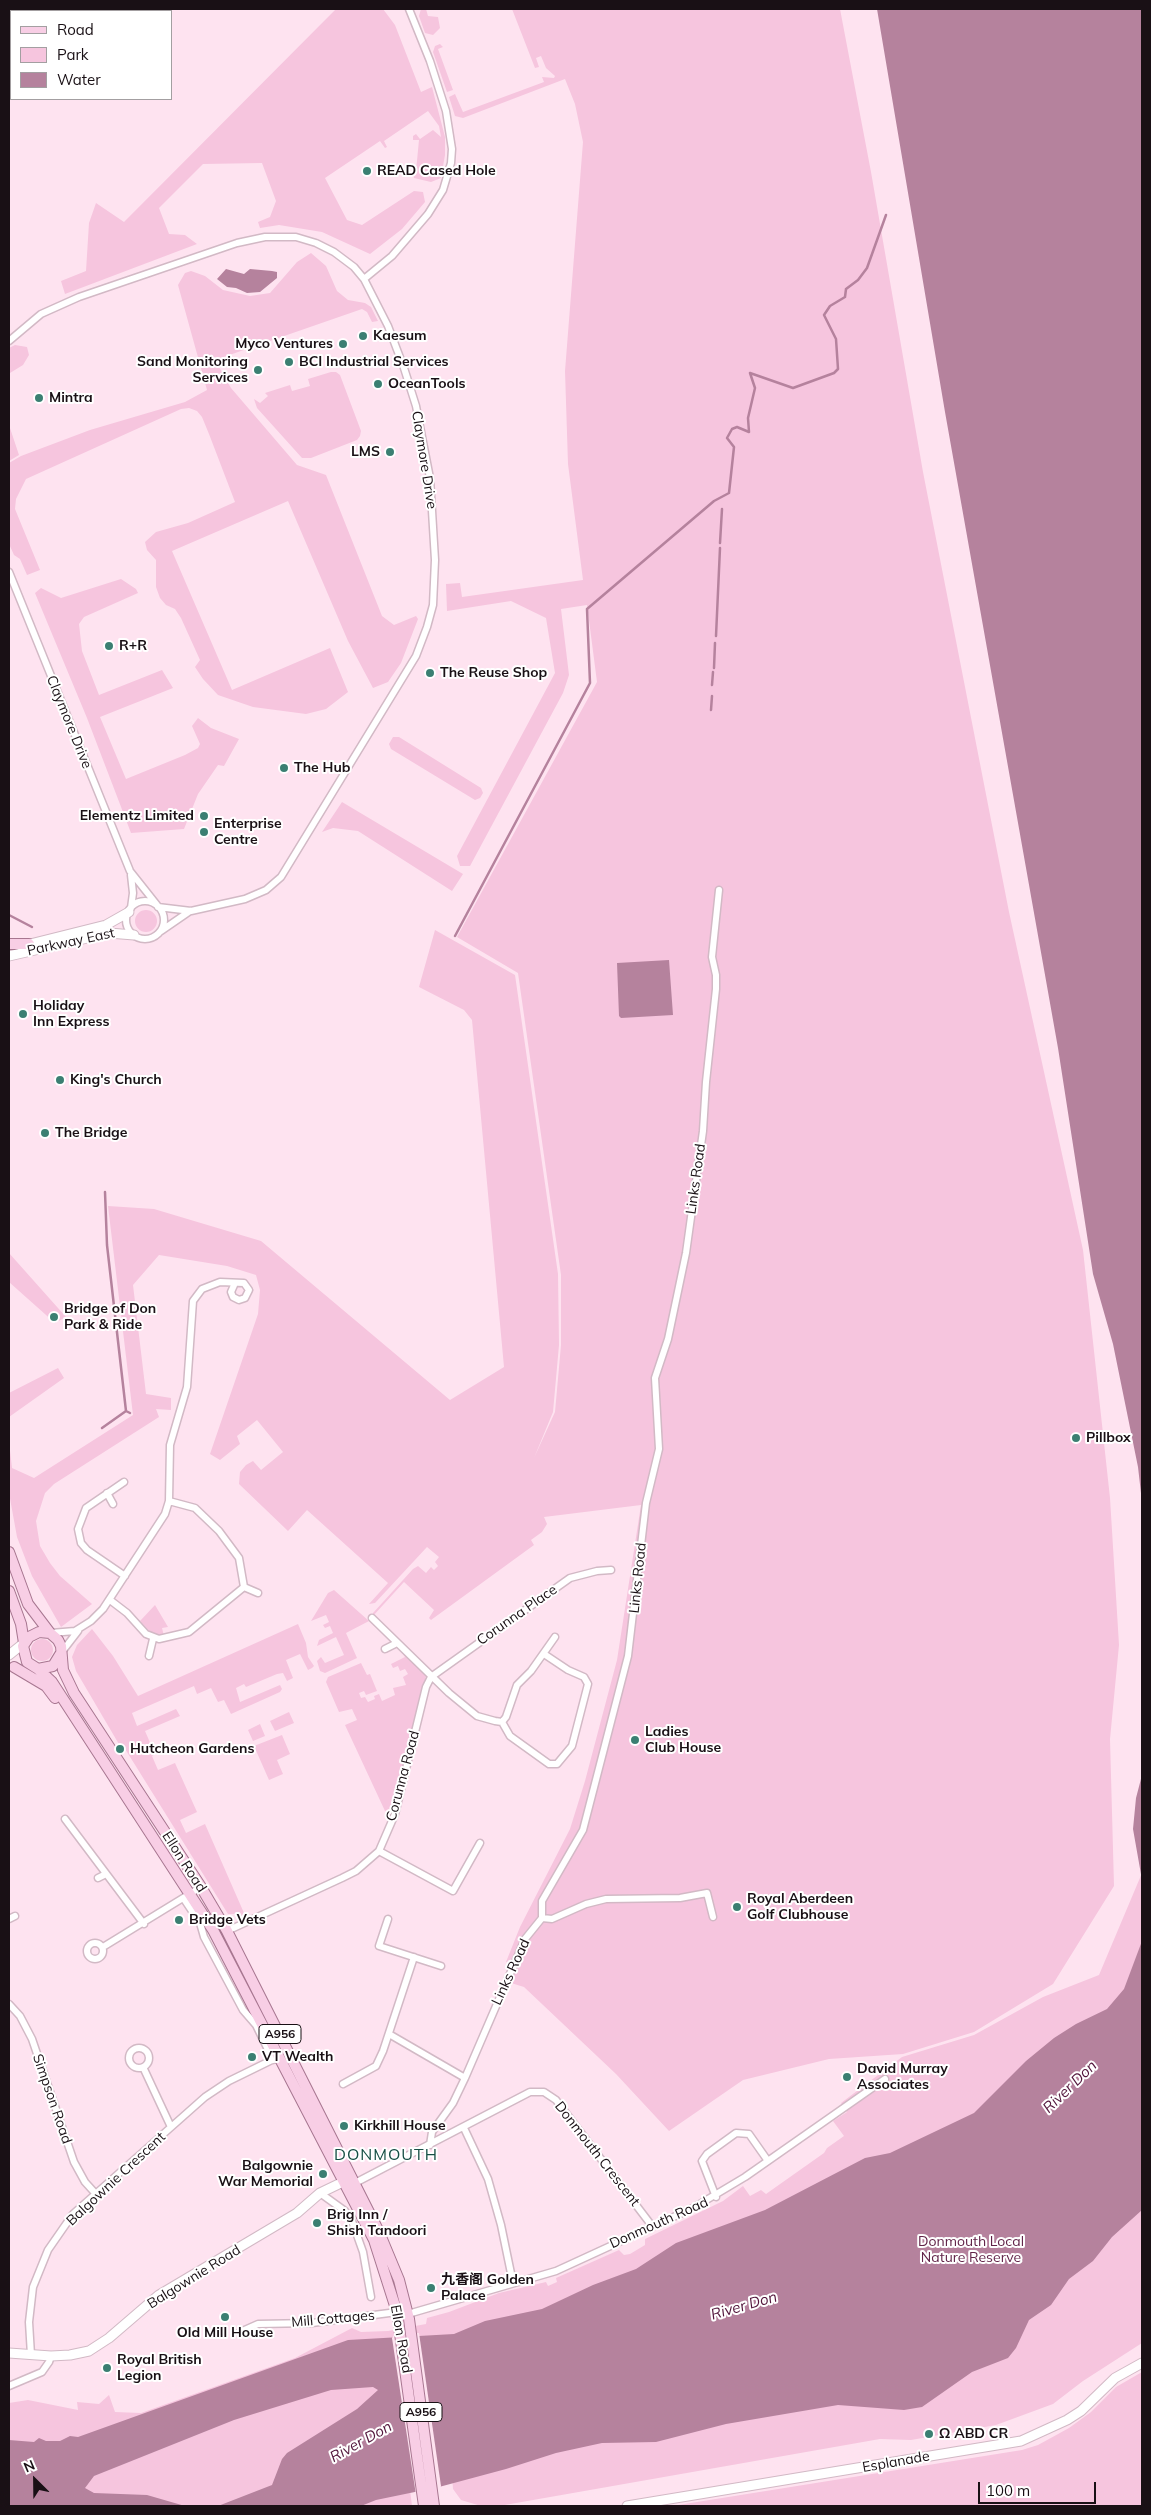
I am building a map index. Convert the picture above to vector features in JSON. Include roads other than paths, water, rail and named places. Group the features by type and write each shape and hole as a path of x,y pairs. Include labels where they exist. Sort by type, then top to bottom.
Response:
{"main road":[{"path":"9,944 29,944"},
{"name":"A956","path":"9,1552 28,1604 60,1643 61,1653"},
{"name":"A956","path":"9,1591 21,1624 25,1659 38,1669"},
{"path":"24,1643 35,1633 50,1633"},
{"path":"38,1669 53,1666 61,1653"},
{"name":"Ellon Road","path":"61,1653 63,1670 74,1693 202,1887 227,1931 350,2182 403,2316 432,2506"},
{"path":"11,1667 46,1686 79,1735 97,1752"},
{"name":"Ellon Road","path":"38,1669 52,1682 234,1966 276,2058 350,2182"}],"street":[{"path":"364,279 392,256 428,214 443,190 451,163 452,149 446,111 430,61 409,9"},
{"name":"Claymore Drive","path":"9,341 33,320 67,301 209,251 259,238 286,236 316,243 341,256 364,279 380,308 400,358 420,423 430,478 435,560 433,605 421,644 409,668 281,877 266,890 252,896 192,911"},
{"name":"Claymore Drive","path":"9,572 130,871 133,893 130,910"},
{"name":"Claymore Drive","path":"130,871 158,906"},
{"name":"Links Road","path":"430,2145 432,2132 453,2103 466,2078 522,1945 542,1918 542,1902 583,1830 629,1648 646,1503 659,1449 655,1378 668,1339 686,1253 703,1131 716,989 716,976 712,957 719,890"},
{"path":"143,902 192,911 155,936 146,939 134,935 127,922 130,910 143,902"},
{"path":"158,906 164,919 160,931"},
{"name":"Parkway East","path":"9,949 106,925 130,910"},
{"name":"Parkway East","path":"9,956 110,933 134,935"},
{"path":"50,1633 68,1633 78,1630 91,1621 110,1600 165,1514 169,1501 170,1445 186,1395 193,1301 197,1293 208,1285 220,1282 235,1284"},
{"path":"124,1482 86,1508 82,1514 78,1529 79,1536 86,1550 125,1576"},
{"path":"107,1493 113,1504"},
{"path":"169,1501 195,1508 214,1526 239,1558 244,1587"},
{"name":"Corunna Place","path":"431,1677 570,1578 597,1571 611,1570"},
{"path":"244,1587 258,1593"},
{"path":"110,1600 154,1639 166,1638 189,1632 244,1587"},
{"path":"372,1618 431,1677 477,1716 482,1719 502,1722"},
{"path":"61,1653 78,1630"},
{"path":"502,1722 509,1711 517,1686 544,1654 555,1637"},
{"path":"149,1656 154,1639"},
{"path":"9,1655 24,1643"},
{"path":"385,1648 397,1643"},
{"path":"502,1722 510,1736 549,1764 557,1764 572,1746 588,1684 584,1677 568,1670 544,1654"},
{"path":"11,1667 38,1669"},
{"name":"Corunna Road","path":"227,1931 356,1871 379,1851 395,1814 426,1687 431,1677"},
{"path":"65,1819 144,1924"},
{"path":"379,1851 453,1891 480,1843"},
{"path":"98,1878 106,1874"},
{"path":"103,1947 144,1924 202,1887"},
{"path":"542,1918 552,1919 586,1904 606,1899 680,1898 707,1893 713,1918"},
{"path":"388,1919 379,1946 441,1966"},
{"path":"342,2084 376,2066 389,2034 414,1957"},
{"name":"Simpson Road","path":"9,2004 20,2016 32,2039 74,2162 85,2182 95,2193"},
{"path":"389,2034 466,2078"},
{"name":"Balgownie Crescent","path":"31,2355 29,2322 33,2287 48,2250 73,2214 205,2097 229,2081 276,2058"},
{"path":"143,2067 172,2127"},
{"name":"Donmouth Road","path":"403,2316 556,2270 716,2197 885,2080"},
{"name":"Donmouth Crescent","path":"430,2145 530,2092 544,2092 556,2100 652,2226"},
{"path":"464,2128 488,2179 501,2225 513,2283"},
{"path":"716,2197 702,2161 707,2154 736,2133 748,2134 768,2161"},
{"path":"350,2182 430,2145"},
{"name":"Balgownie Road","path":"9,2354 70,2355 100,2345 159,2294 297,2213 320,2193 350,2182"},
{"path":"320,2193 345,2211 352,2221 364,2252 371,2296"},
{"name":"Mill Cottages","path":"240,2332 258,2324 312,2323 403,2316"},
{"path":"9,2386 42,2372 51,2356"},
{"name":"Esplanade","path":"627,2506 1021,2441 1067,2420 1081,2410 1115,2378 1142,2364"}],"water":[{"path":"877,9 1142,9 1142,1502 1138,1467 1113,1344 1093,1274 1058,1048 945,412"},
{"path":"226,269 244,274 250,269 272,271 277,272 277,278 260,292 247,293 236,288 227,287 217,279"},
{"path":"669,960 673,1015 621,1018 619,1016 617,963"},
{"path":"1142,1775 1142,1880 1133,1829 1136,1798"},
{"name":"Donmouth Local Nature Reserve","path":"1142,1941 1142,2210 1112,2237 1093,2261 1069,2279 1051,2305 1029,2320 1016,2348 1008,2358 972,2372 922,2407 904,2410 838,2405 726,2424 656,2442 602,2443 556,2453 439,2487 376,2500 361,2506 218,2506 272,2485 282,2459 287,2453 357,2409 378,2390 373,2387 331,2390 234,2420 94,2476 85,2488 94,2493 147,2495 185,2506 9,2506 9,2440 34,2442 39,2438 46,2441 60,2441 70,2436 78,2437 348,2340 454,2334 485,2321 542,2309 593,2285 636,2269 676,2243 765,2210 865,2158 890,2153 974,2113 1026,2061 1054,2038 1076,2024 1107,2009 1124,1989"}],"waterway":[{"path":"455,936 590,683 587,609 714,501 729,493 734,447 727,438 732,429 737,427 749,432 748,418 755,388 750,373 793,388 834,373 838,369 836,339 824,315 830,306 845,297 846,289 858,280 867,268 886,215"},
{"path":"720,543 722,509"},
{"path":"716,636 720,548"},
{"path":"714,668 715,643"},
{"path":"712,685 713,672"},
{"path":"711,710 712,696"},
{"path":"9,915 32,927"},
{"path":"105,1192 107,1245 126,1411 130,1413"},
{"path":"102,1428 126,1411"}],"place":[{"name":"READ Cased Hole","path":"367,171"},
{"name":"Kaesum","path":"363,336"},
{"name":"Myco Ventures","path":"343,344"},
{"name":"BCI Industrial Services","path":"289,362"},
{"name":"Sand Monitoring Services","path":"258,370"},
{"name":"OceanTools","path":"378,384"},
{"name":"Mintra","path":"39,398"},
{"name":"LMS","path":"390,452"},
{"name":"R+R","path":"109,646"},
{"name":"The Reuse Shop","path":"430,673"},
{"name":"The Hub","path":"284,768"},
{"name":"Elementz Limited","path":"204,816"},
{"name":"Enterprise Centre","path":"204,832"},
{"name":"Holiday Inn Express","path":"23,1014"},
{"name":"King's Church","path":"60,1080"},
{"name":"The Bridge","path":"45,1133"},
{"name":"Bridge of Don Park & Ride","path":"54,1317"},
{"name":"Pillbox","path":"1076,1438"},
{"name":"Ladies Club House","path":"635,1740"},
{"name":"Hutcheon Gardens","path":"120,1749"},
{"name":"Royal Aberdeen Golf Clubhouse","path":"737,1907"},
{"name":"Bridge Vets","path":"179,1920"},
{"name":"VT Wealth","path":"252,2057"},
{"name":"David Murray Associates","path":"847,2077"},
{"name":"Kirkhill House","path":"344,2126"},
{"name":"Balgownie War Memorial","path":"323,2174"},
{"name":"Brig Inn / Shish Tandoori","path":"317,2223"},
{"name":"九香阁 Golden Palace","path":"431,2288"},
{"name":"Old Mill House","path":"225,2317"},
{"name":"Royal British Legion","path":"107,2368"},
{"name":"Ω ABD CR","path":"929,2434"}],"district":[{"name":"DONMOUTH","path":"386,2155"}],"water label":[{"name":"River Don","path":"1070,2087"},
{"name":"River Don","path":"744,2306"},
{"name":"River Don","path":"361,2442"}]}
